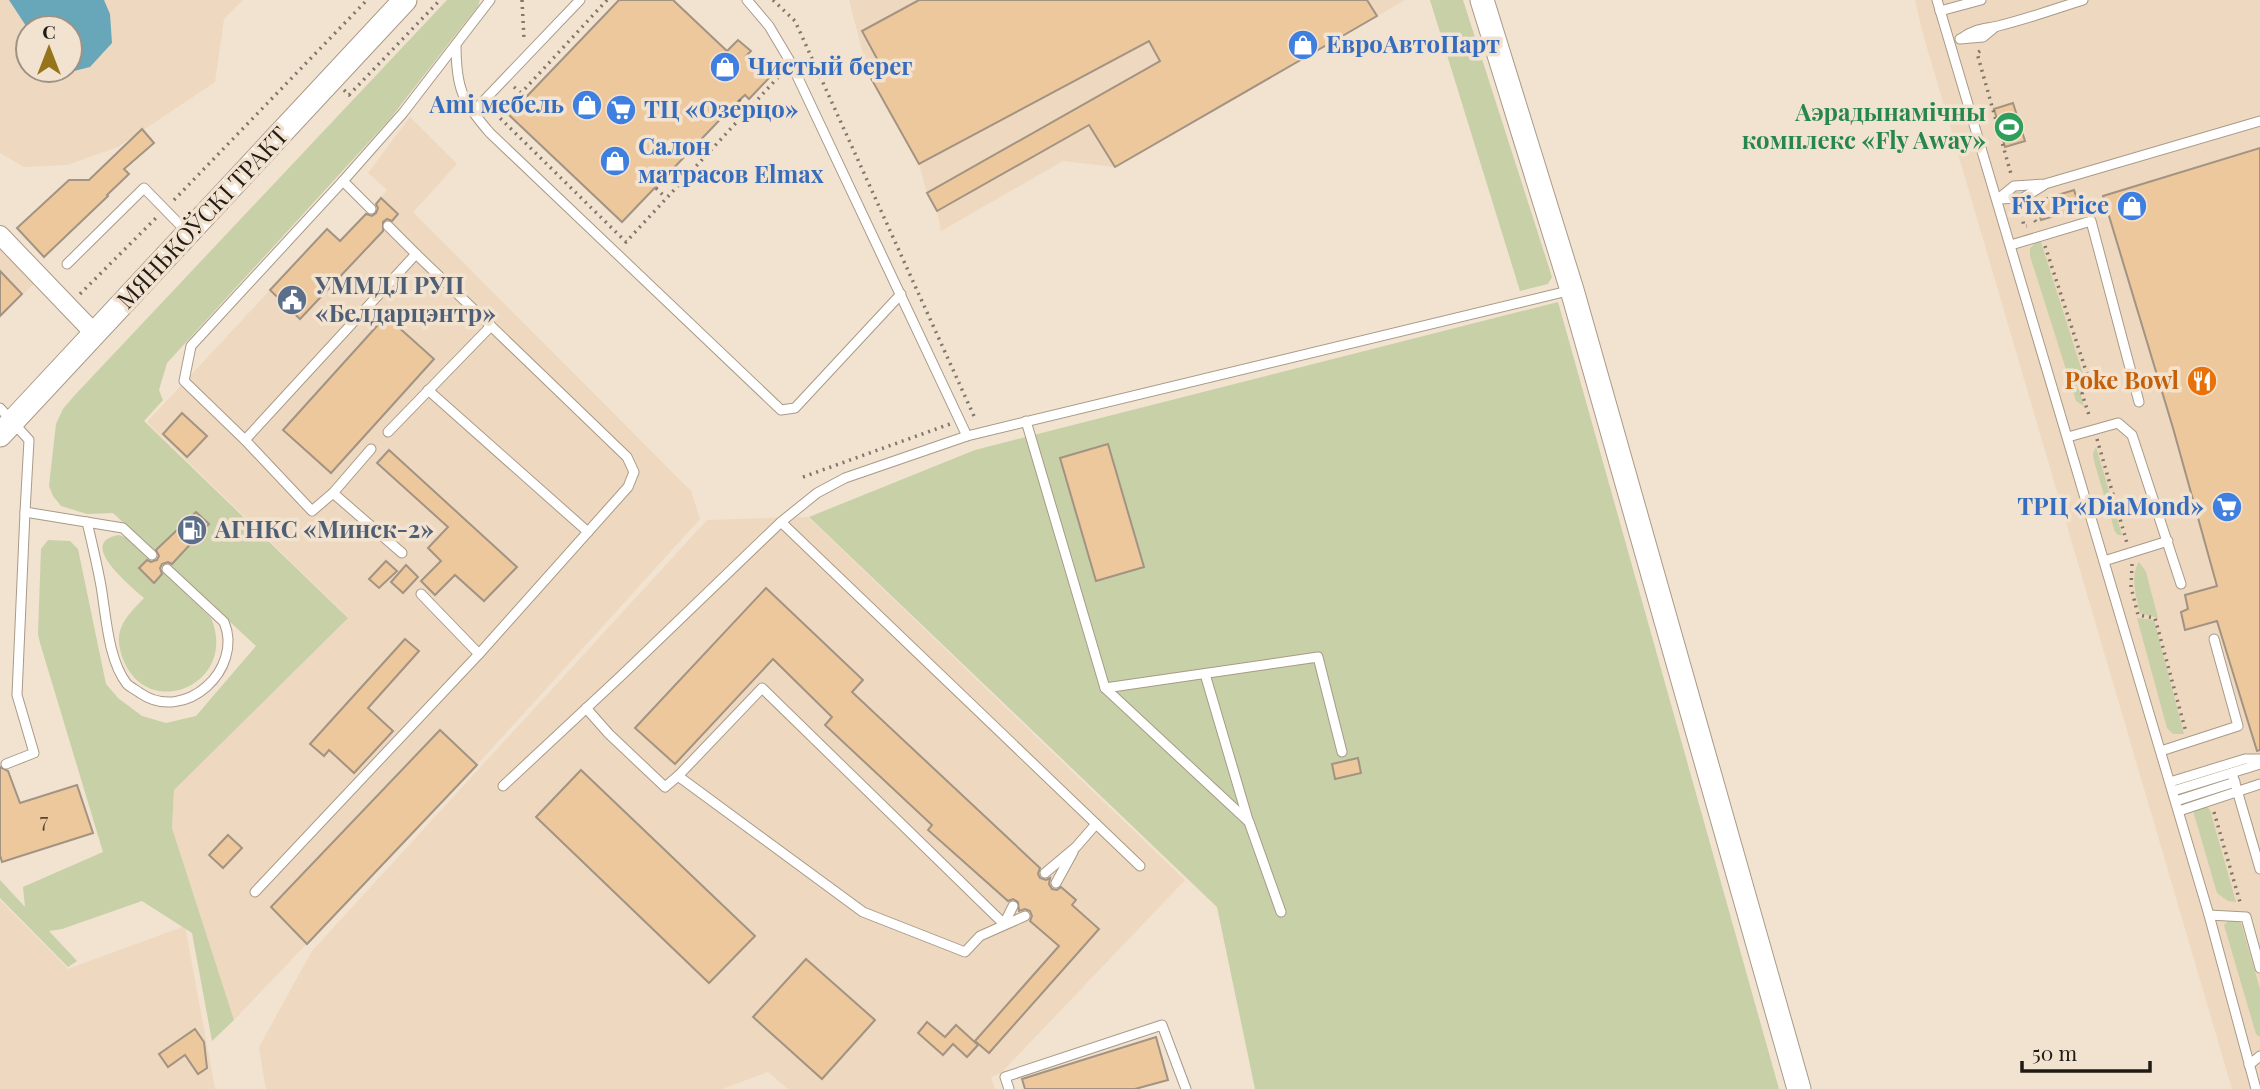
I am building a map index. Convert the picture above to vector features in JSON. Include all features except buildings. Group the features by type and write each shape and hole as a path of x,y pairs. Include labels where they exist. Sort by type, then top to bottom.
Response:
{"street":[{"name":"МЯНЬКОЎСКІ ТРАКТ","path":"4,422 95,334 405,0"},
{"path":"1482,0 1572,290 1799,1089"},
{"path":"0,234 95,334"}],"lane":[{"path":"371,449 333,493 312,511 246,440 184,381 191,346 403,113 490,0"},
{"path":"472,112 580,0"},
{"path":"747,0 769,26 792,62 967,436"},
{"path":"1937,0 2161,751 2256,1089"},
{"path":"1940,11 1981,0"},
{"path":"1962,38 1968,33 2083,0"},
{"path":"1951,42 1962,38 1983,37 1995,27"},
{"path":"456,45 456,73 460,89 472,112 490,133 781,410 795,408 901,294"},
{"path":"1998,199 2014,186 2045,184 2260,121"},
{"path":"343,181 371,209"},
{"path":"1998,199 2018,200 2045,184"},
{"path":"66,264 144,188 189,233"},
{"path":"2011,245 2091,221 2139,402"},
{"path":"255,892 479,654 628,487 634,472 627,457 388,226"},
{"path":"246,440 416,254"},
{"path":"503,786 781,522 817,493 845,478 967,436 1572,290"},
{"path":"388,432 491,326"},
{"path":"428,390 589,531"},
{"path":"1026,421 1105,688 1249,822"},
{"path":"4,422 30,440 17,695 34,753 6,764"},
{"path":"2067,437 2118,423 2132,435 2181,584"},
{"path":"333,493 402,554"},
{"path":"25,512 123,527 152,555"},
{"path":"87,522 113,653 128,684 148,698 170,702 185,700 213,682 221,670 229,643 224,622 167,569"},
{"path":"781,522 1140,866"},
{"path":"2104,561 2168,541"},
{"path":"421,594 479,654"},
{"path":"2161,751 2238,726 2214,639"},
{"path":"1105,688 1318,657 1342,752"},
{"path":"1205,674 1249,822 1281,912"},
{"path":"586,708 609,734 665,786 678,776 762,688 1004,924"},
{"path":"2174,796 2245,760 2260,762"},
{"path":"2174,796 2203,803 2260,762"},
{"path":"678,776 863,912 965,952 980,936 1025,916"},
{"path":"2174,796 2235,782 2260,784"},
{"path":"2235,782 2260,869"},
{"path":"1056,883 1076,848 1096,824"},
{"path":"1045,873 1076,848"},
{"path":"1004,924 1013,906"},
{"path":"2209,915 2246,917 2260,968"},
{"path":"1009,1089 1005,1077 1162,1025 1186,1089"},
{"path":"2249,1065 2260,1056"}],"path":[{"path":"80,294 367,0"},
{"path":"400,40 440,0"},
{"path":"607,0 499,117 626,242 806,46"},
{"path":"1983,37 1984,47 1977,53 2014,186"},
{"path":"739,100 749,109"},
{"path":"656,188 666,198"},
{"path":"2018,200 2024,226 2039,227 2029,212 2021,212"},
{"path":"2042,235 2088,376 2082,394 2130,553 2134,571 2131,587 2138,615 2155,618 2189,743"},
{"path":"2203,803 2213,808 2239,902 2248,903"}],"shaded area":[{"path":"0,0 243,0 224,19 215,82 118,147 67,165 24,167 0,153"},
{"path":"849,0 1405,0 1115,167 1063,161 941,231 937,211 927,193 919,164 868,73"},
{"path":"1915,0 2260,0 2260,1089 2232,1089"},
{"path":"410,117 457,164 413,212 691,491 700,519 477,765 234,1020 172,828 174,790 348,617 147,422 327,229 340,241 371,209 387,190 368,173"},
{"path":"0,245 36,282 0,316"},
{"path":"808,517 1185,880 1001,1073 991,1077 995,1089 788,1089 768,1072 722,1089 266,1089 259,1047 312,951 707,520"},
{"path":"0,900 68,969 185,926 215,1089 0,1089"}],"green space":[{"path":"447,0 480,0 389,120 167,363 159,390 163,400 144,421 348,618 174,790 172,828 234,1020 212,1041 192,933 142,901 49,931 77,961 68,967 0,898 0,880 25,907 23,887 103,852 38,634 41,549 48,540 70,541 78,549 106,684 118,698 142,716 166,723 196,716 256,646 113,513 87,514 61,506 49,486 56,424 63,409 74,396"},
{"path":"1430,0 1463,0 1552,277 1548,284 1520,291"},
{"path":"2040,239 2083,374 2079,390 2084,406 2076,401 2030,256 2030,248"},
{"path":"1558,302 1779,1089 1255,1089 1217,907 809,517 975,450"},
{"path":"2096,447 2122,535 2115,532 2094,461 2093,453"},
{"path":"119,535 128,538 211,618 216,641 213,661 202,677 187,687 169,692 151,689 135,678 123,659 119,640 122,625 144,598 119,575 104,555 103,546 107,539"},
{"path":"2139,562 2146,572 2158,618 2140,613 2134,580"},
{"path":"2137,618 2154,620 2184,734 2173,734 2167,728"},
{"path":"2206,806 2210,810 2236,902 2228,901 2217,893 2194,814 2194,809"},
{"path":"2231,919 2241,923 2260,989 2260,1037 2256,1034 2224,925"}],"water":[{"path":"9,0 104,0 110,14 112,43 90,67 84,68 84,14 18,14"}],"place":[{"name":"ЕвроАвтоПарт","path":"1303,45"},
{"name":"Чистый берег","path":"725,67"},
{"name":"Ami мебель","path":"587,105"},
{"name":"ТЦ «Озерцо»","path":"621,110"},
{"name":"Аэрадынамічны комплекс «Fly Away»","path":"2009,127"},
{"name":"Салон матрасов Elmax","path":"615,161"},
{"name":"Fix Price","path":"2132,206"},
{"name":"УММДЛ РУП «Белдарцэнтр»","path":"292,300"},
{"name":"Poke Bowl","path":"2202,381"},
{"name":"ТРЦ «DiaMond»","path":"2227,507"},
{"name":"АГНКС «Минск-2»","path":"192,530"}]}
